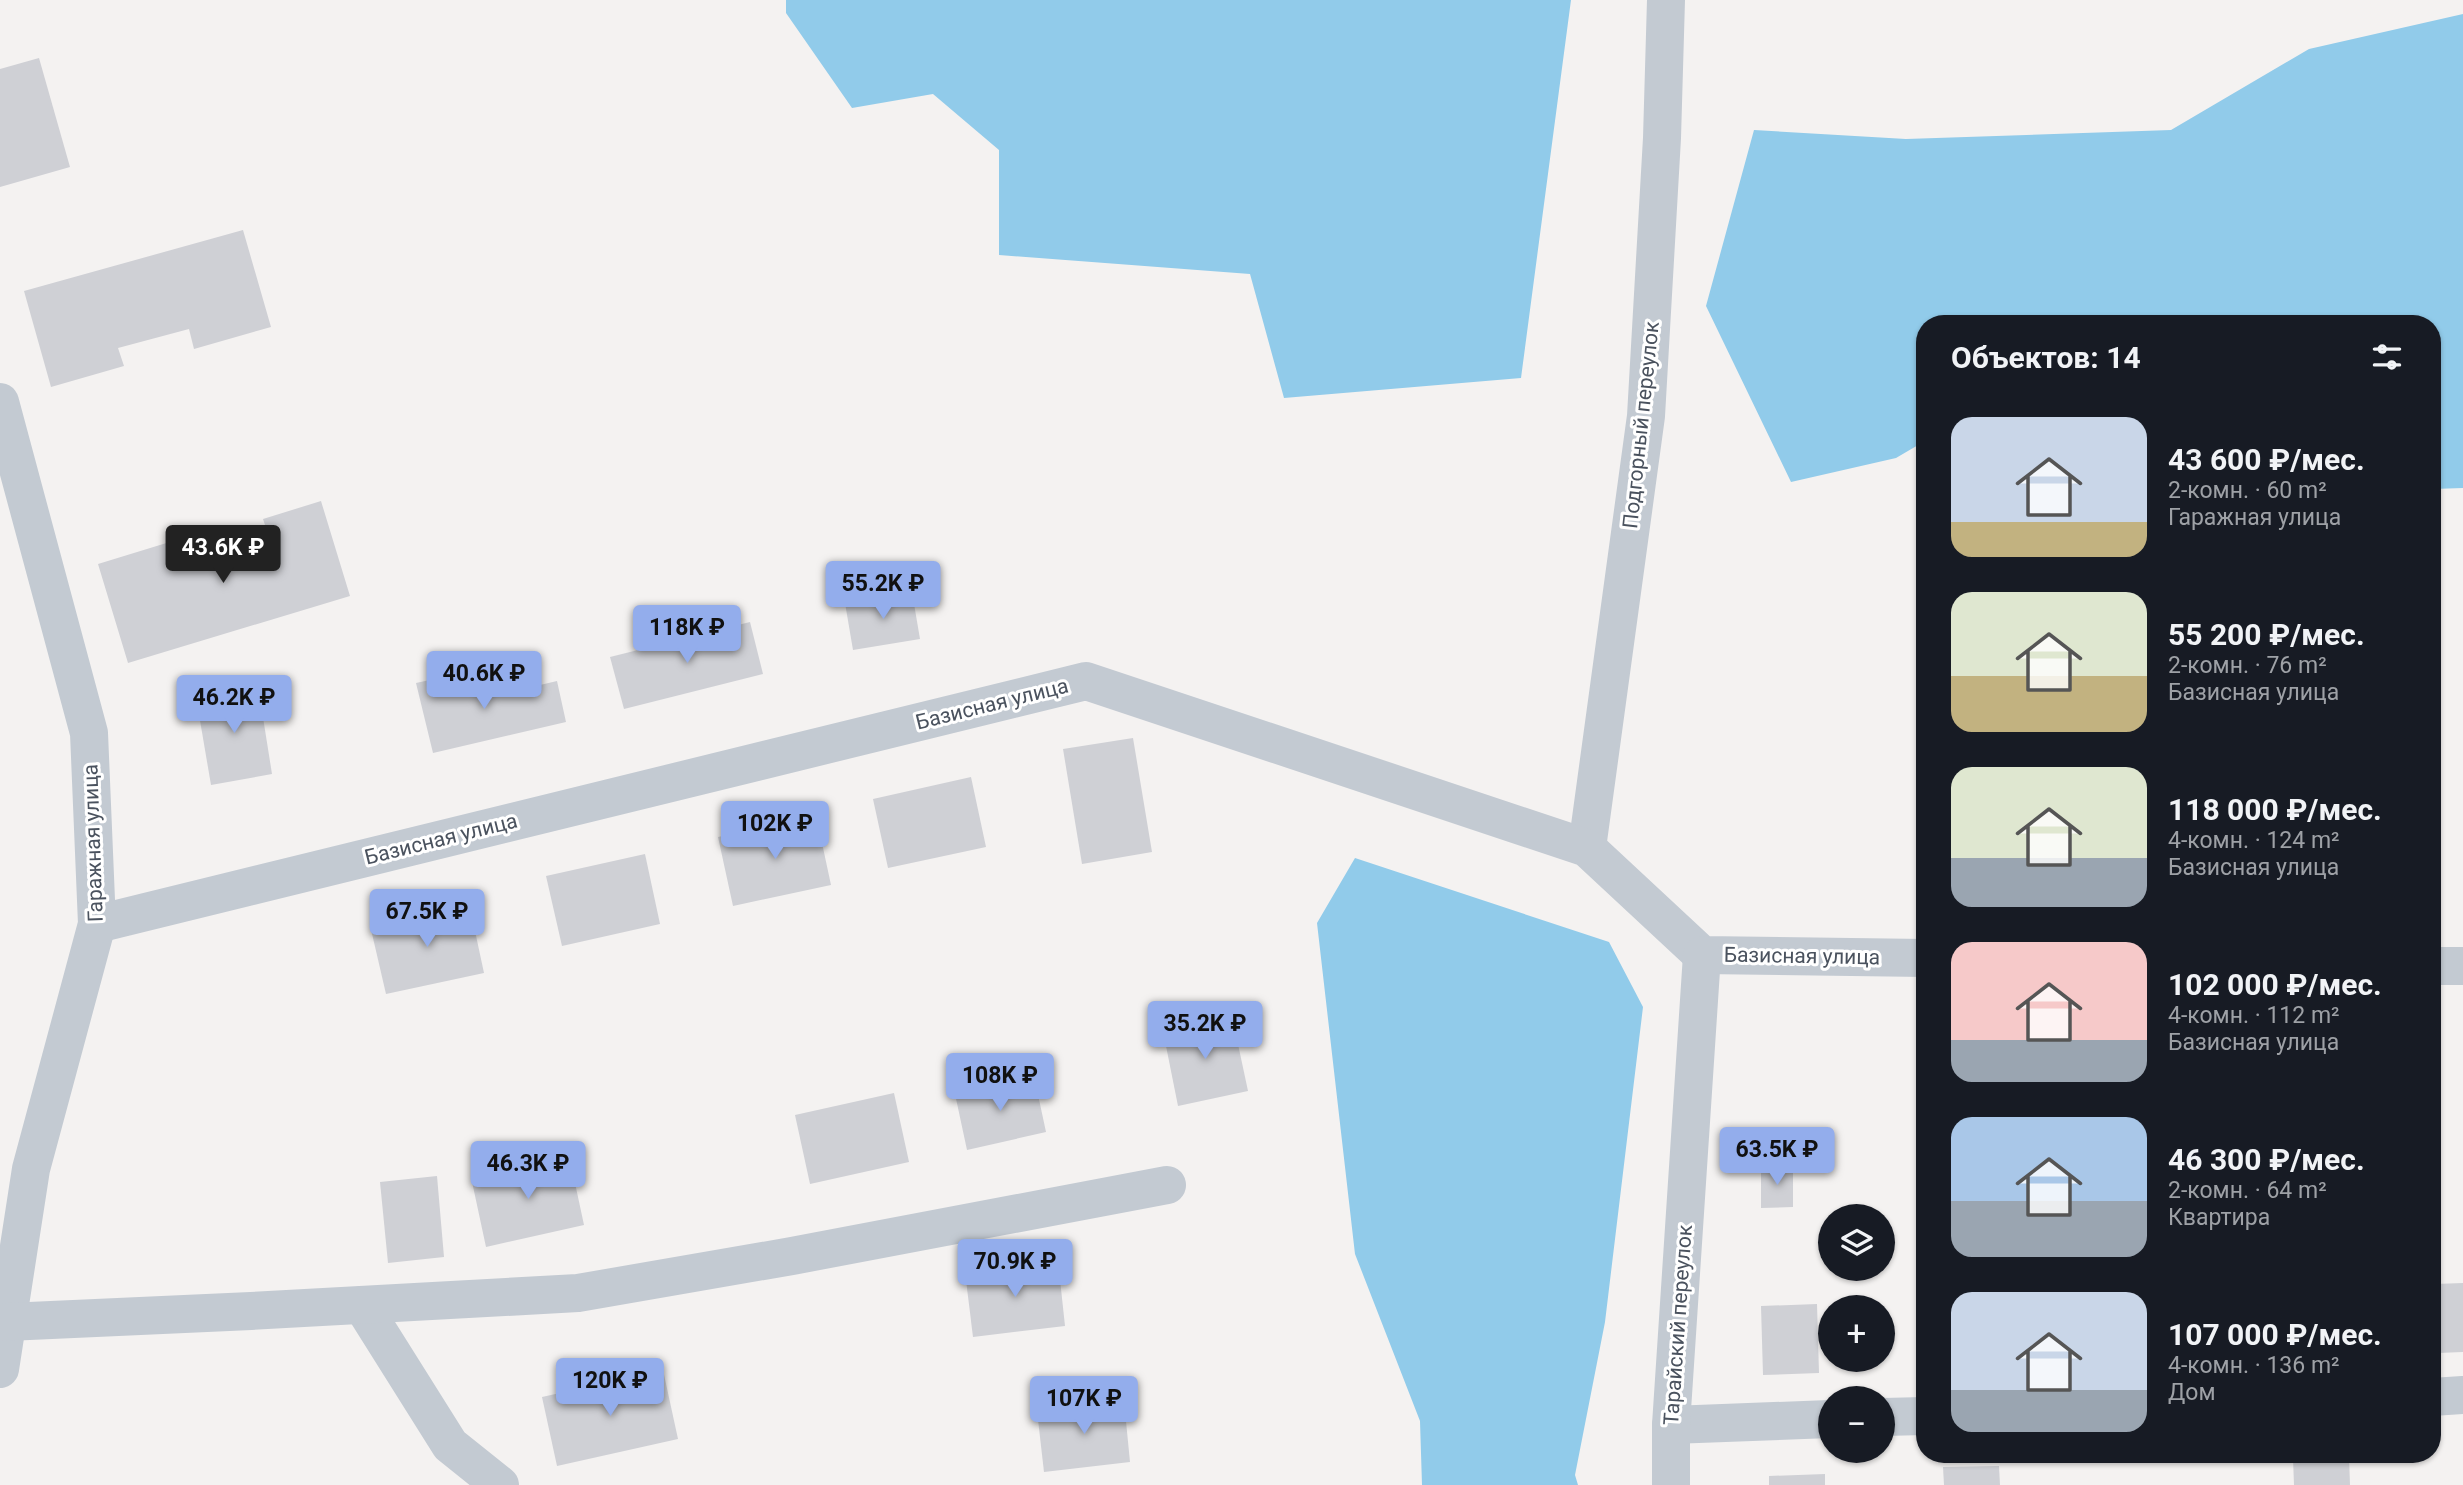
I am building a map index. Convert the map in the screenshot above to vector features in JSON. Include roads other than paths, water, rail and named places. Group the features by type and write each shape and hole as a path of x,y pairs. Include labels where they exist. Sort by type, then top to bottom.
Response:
{"street":[{"name":"Подгорный переулок","path":"1587,848 1646,416 1662,138 1666,0"},
{"name":"Гаражная улица","path":"0,402 89,733 97,924 15,1174 7,1322 0,1369"},
{"name":"Базисная улица","path":"97,924 1086,681 1587,848 1702,955 1916,958"},
{"name":"Тарайский переулок","path":"1671,1485 1671,1425 1702,955"},
{"path":"2441,966 2463,966"},
{"path":"7,1322 578,1293 792,1256 1167,1185"},
{"path":"362,1305 450,1445 500,1485"},
{"path":"2441,1396 2463,1395"},
{"path":"1895,1417 1916,1416"},
{"path":"1671,1425 1818,1419"}],"water":[{"path":"786,0 1571,0 1521,378 1284,398 1250,274 999,255 999,150 933,94 852,108 786,13"},
{"path":"2463,14 2463,488 2441,489 2441,315 1916,315 1916,446 1896,458 1791,482 1706,306 1754,130 1906,139 2171,130 2309,49"},
{"path":"1355,858 1609,942 1643,1007 1605,1322 1575,1475 1578,1485 1422,1485 1420,1421 1355,1254 1317,923"}]}
